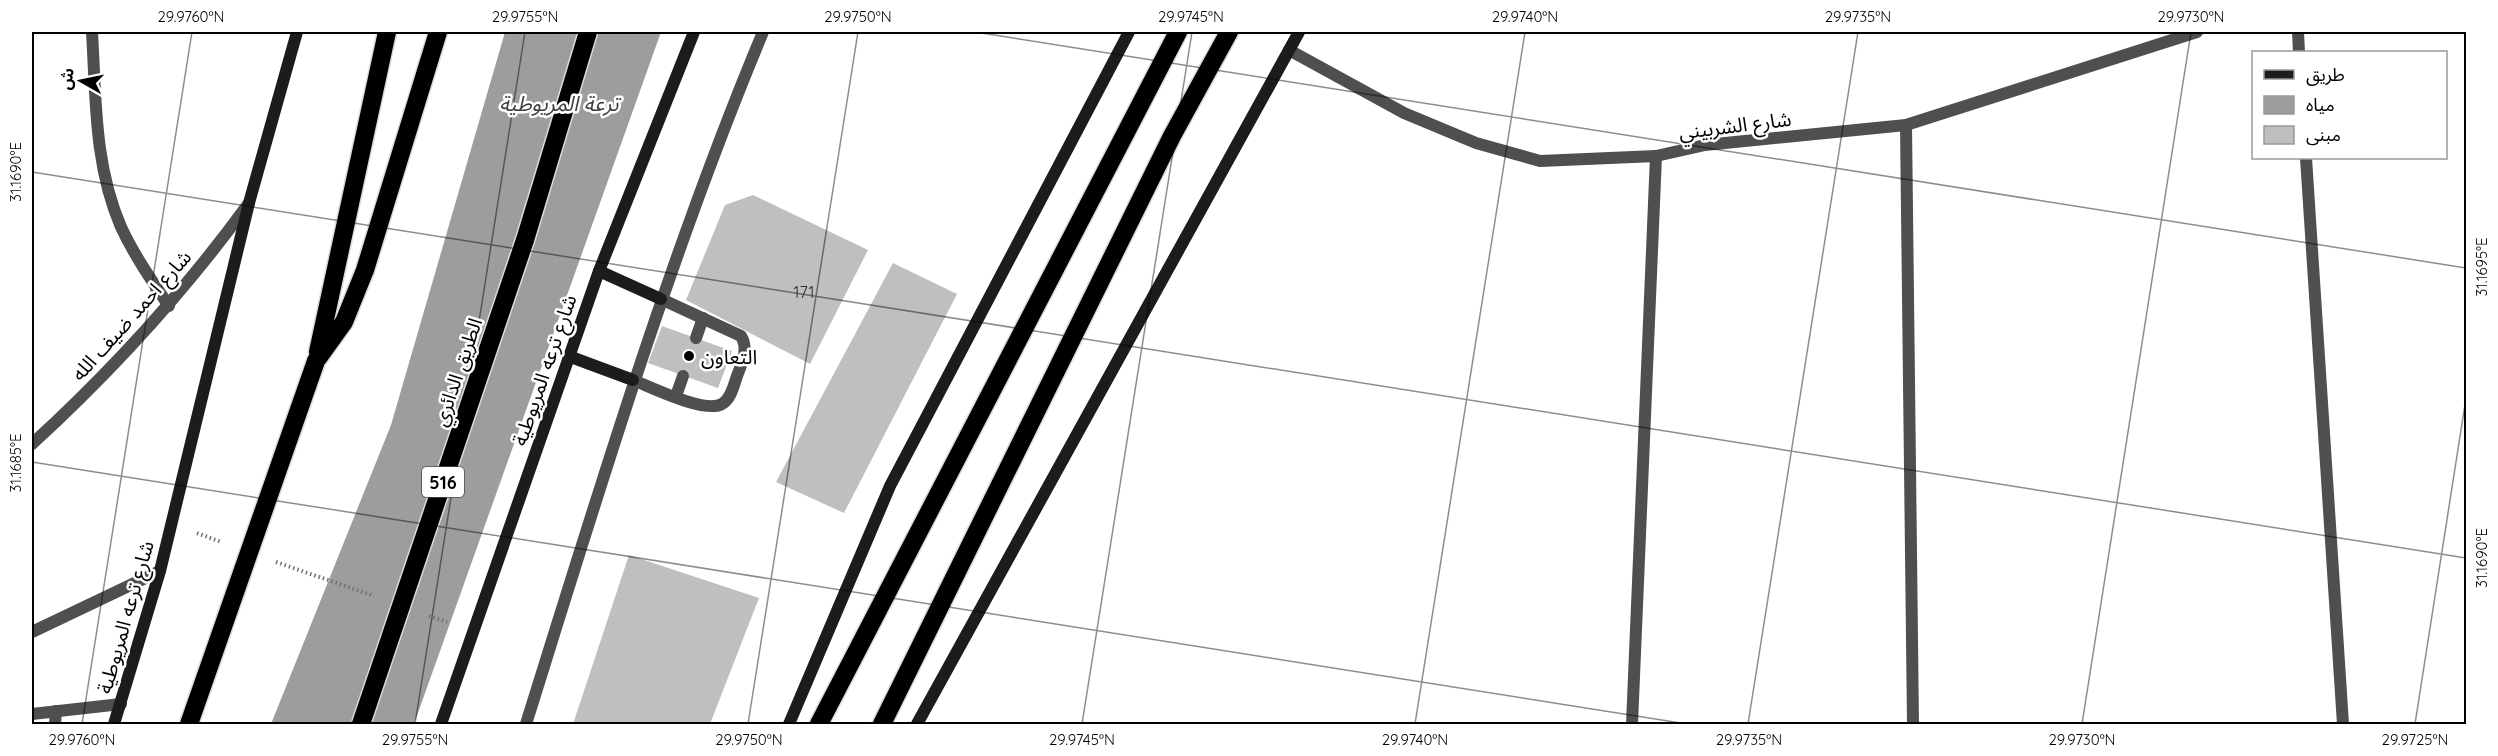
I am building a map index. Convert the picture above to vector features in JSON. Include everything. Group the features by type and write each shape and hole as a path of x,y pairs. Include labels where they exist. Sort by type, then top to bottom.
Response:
{"highway":[{"path":"189,724 316,361 387,32"},
{"path":"316,361 344,322 365,270 438,32"},
{"name":"الطريق الدائري","path":"361,724 525,240 588,32"},
{"path":"819,724 1179,32"},
{"path":"882,724 1172,136 1228,32"}],"main road":[{"name":"شارع ترعه المريوطية","path":"114,724 160,571 249,203 297,32"},
{"name":"شارع ترعه المريوطية","path":"441,724 571,357 599,271 694,32"},
{"path":"789,724 851,574 895,477 1129,32"},
{"path":"917,724 1299,32"},
{"path":"599,271 661,299"},
{"path":"571,357 633,380"}],"street":[{"path":"92,32 98,134 110,197 136,255 169,306"},
{"path":"526,724 633,380 661,299 763,32"},
{"name":"شارع الشربيني","path":"1289,50 1404,113 1476,143 1539,162 1656,156 1705,145 1906,126 2197,32"},
{"path":"2298,32 2299,51"},
{"path":"1906,126 1913,724"},
{"path":"1632,724 1656,156"},
{"path":"2306,159 2343,724"},
{"name":"شارع احمد ضيف الله","path":"32,444 125,355 169,306 249,203"},
{"path":"633,380 702,406 722,405 728,400 744,359 745,343 741,336 661,299"},
{"path":"696,338 703,318"},
{"path":"676,396 683,376"},
{"path":"32,632 160,571"},
{"path":"32,714 121,704"},
{"path":"55,724 56,711"}],"path":[{"path":"268,559 378,598"},
{"path":"422,614 455,625"}],"water":[{"name":"ترعة المريوطية","path":"505,32 661,32 414,724 271,724 391,425"}],"building":[{"path":"753,195 868,250 810,364 686,300 725,205"},
{"path":"893,263 957,294 844,513 776,482"},
{"path":"662,326 732,351 718,388 648,363"},
{"path":"629,555 759,598 710,724 573,724"}],"place":[{"name":"التعاون","path":"689,356"}]}
